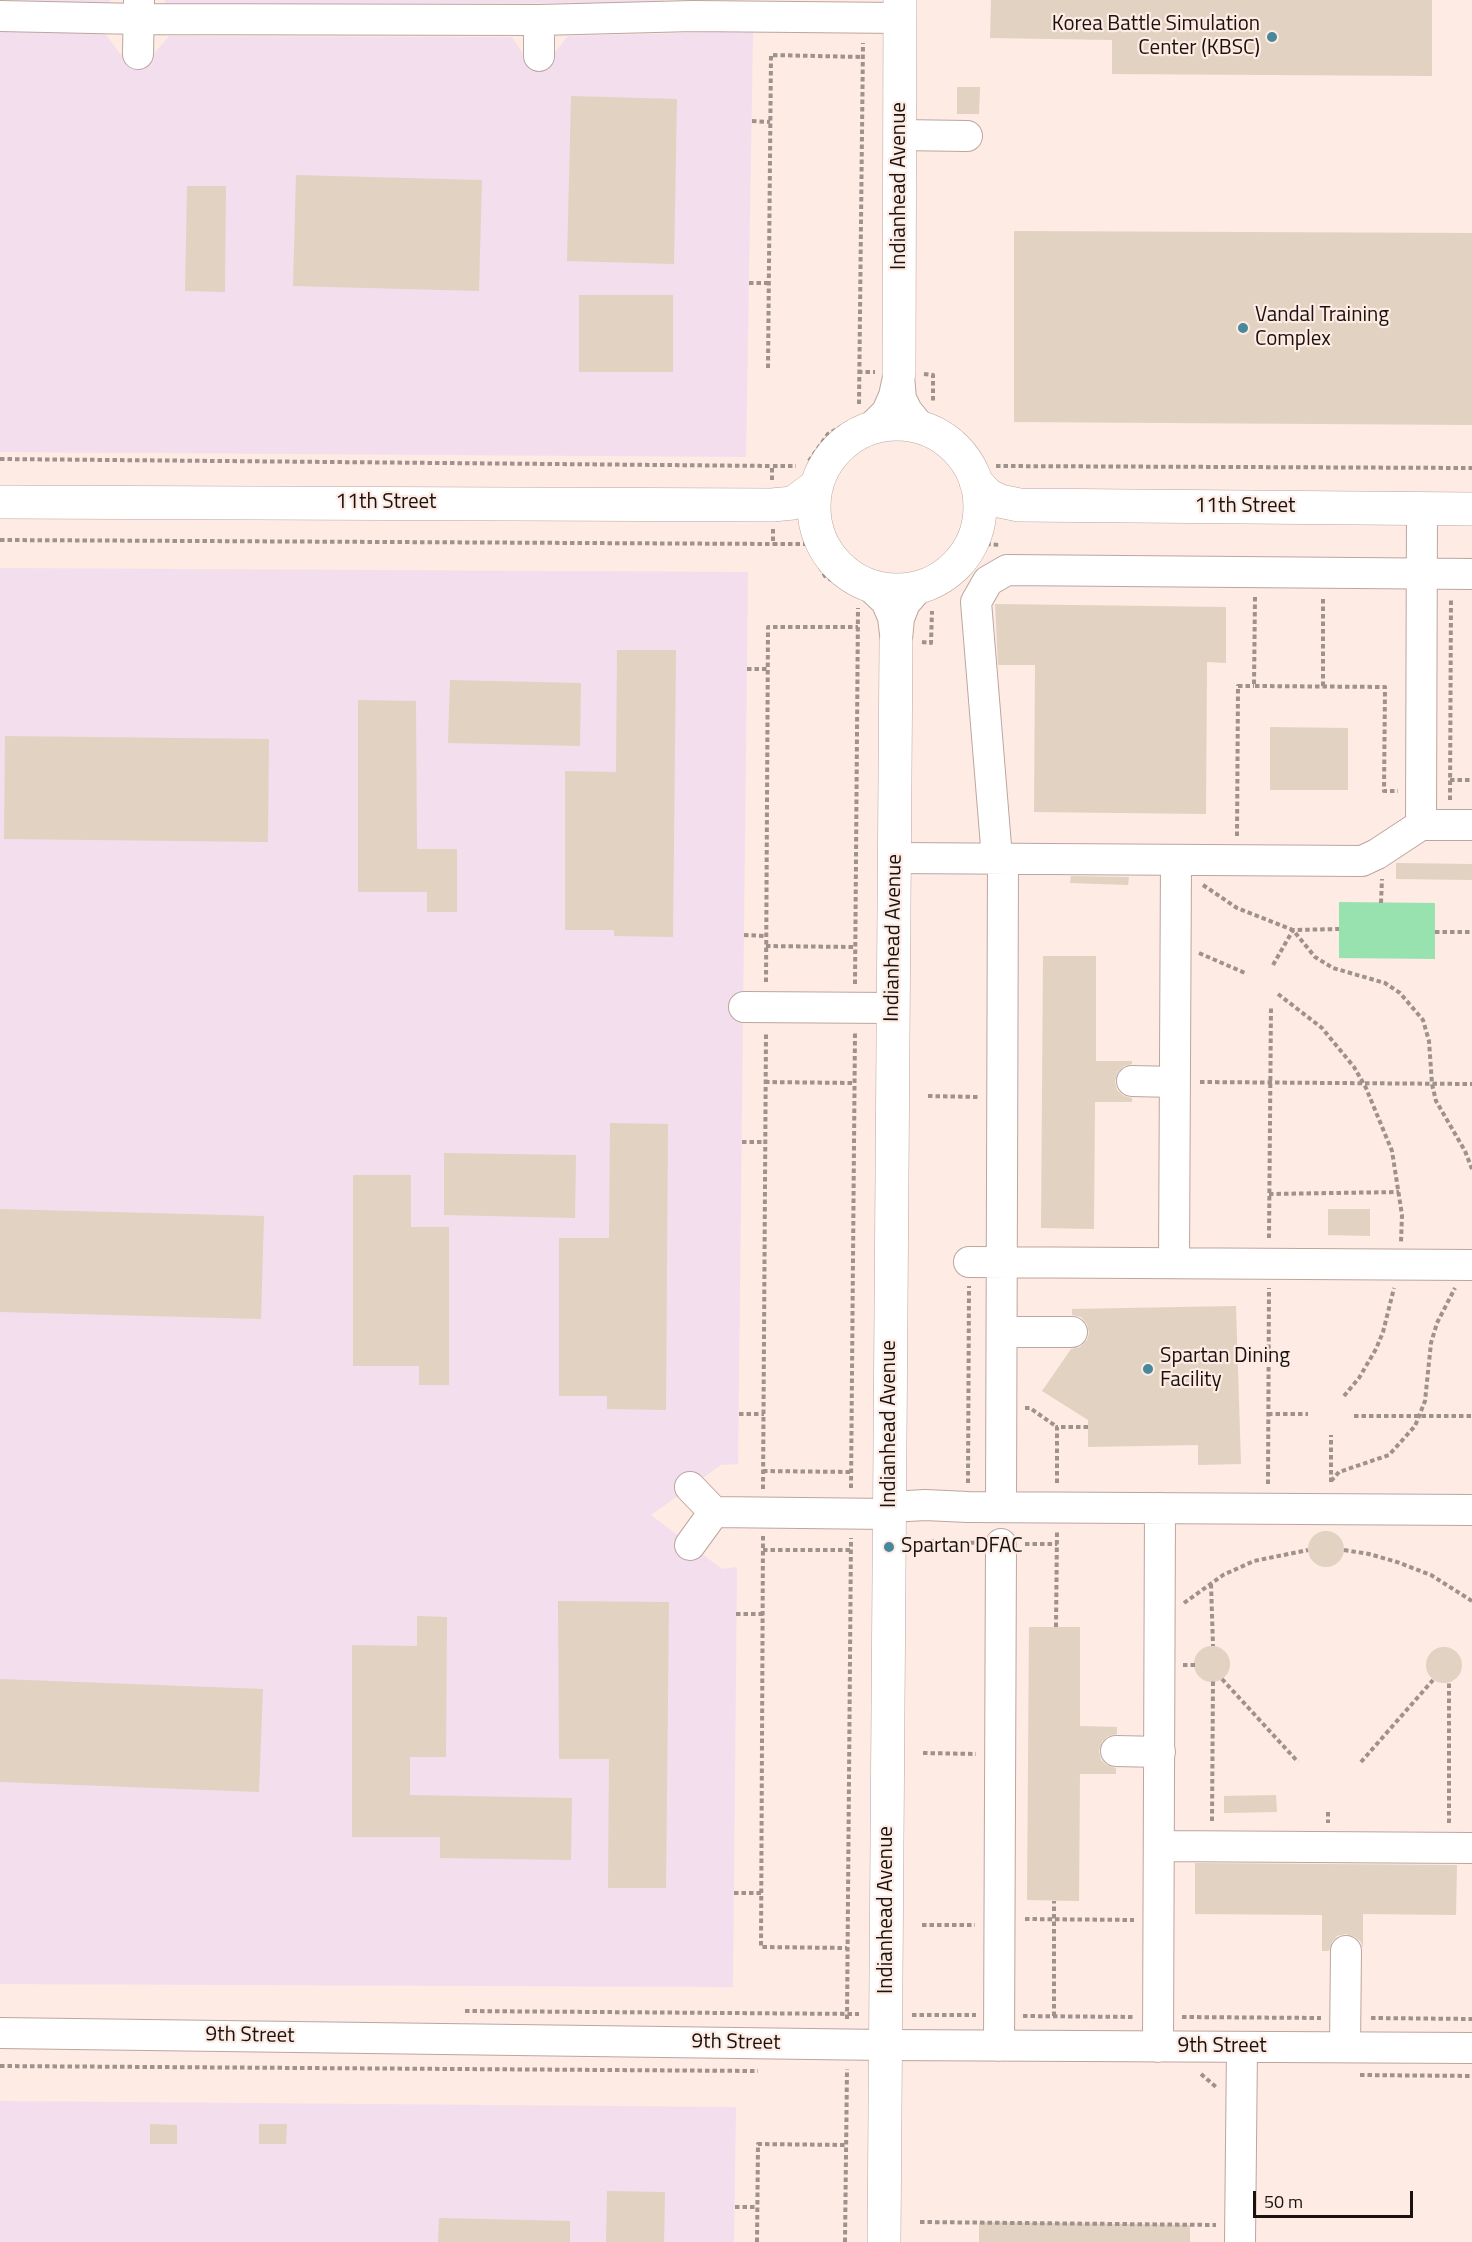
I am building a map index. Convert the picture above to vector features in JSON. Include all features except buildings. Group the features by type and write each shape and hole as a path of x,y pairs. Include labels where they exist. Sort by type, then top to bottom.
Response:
{"main road":[{"name":"Indianhead Avenue","path":"898,373 900,9"},
{"path":"984,471 967,464 955,448 941,437 931,417 896,424 860,419 851,438 839,447 825,464 817,485 813,507 817,529 825,549 850,576 859,595 895,590 930,597 940,579 968,550 977,546 1002,511 1018,505"},
{"path":"984,471 988,495 1000,501 1018,505"},
{"path":"977,546 984,471"},
{"path":"772,505 793,503 817,485"},
{"name":"11th Street","path":"0,502 772,505"},
{"path":"772,505 790,507 805,515 817,529"},
{"name":"11th Street","path":"1018,505 1472,508"},
{"name":"Indianhead Avenue","path":"884,2242 896,642"}],"street":[{"path":"0,16 139,10 539,20 693,8 863,17 900,9"},
{"path":"138,54 139,10"},
{"path":"539,20 539,57"},
{"path":"900,135 967,135"},
{"path":"898,373 901,399 906,411 931,417"},
{"path":"860,419 887,412 894,396 898,373"},
{"path":"895,858 1362,861 1448,825 1421,791 1422,508"},
{"path":"1001,1507 1000,858 976,602 987,582 1007,570 1462,574"},
{"path":"859,595 886,601 893,617 896,642"},
{"path":"896,642 899,618 905,603 930,597"},
{"path":"1174,1263 1176,860"},
{"path":"755,1007 893,1008"},
{"path":"1132,1081 1175,1082"},
{"path":"969,1262 1471,1264"},
{"path":"1002,1332 1072,1332"},
{"path":"690,1487 714,1512 851,1513 925,1505 1472,1510"},
{"path":"1158,2046 1161,1508"},
{"path":"690,1545 714,1512"},
{"path":"999,2046 1001,1544"},
{"path":"1116,1751 1160,1752"},
{"path":"1159,1846 1460,1848"},
{"path":"1345,2033 1346,1951"},
{"name":"9th Street","path":"0,2033 847,2058 885,2044 1158,2046 1242,2061 1345,2033 1472,2048"},
{"path":"1228,2233 1242,2061"}],"path":[{"path":"0,459 805,466 828,434 860,419 863,17"},
{"path":"768,368 771,55 862,57"},
{"path":"752,121 770,122"},
{"path":"749,283 768,283"},
{"path":"860,372 933,375 931,417 963,435 984,471 1472,468"},
{"path":"772,466 774,544"},
{"path":"0,540 807,544 825,576 859,595 845,2242"},
{"path":"977,546 1007,545"},
{"path":"1254,686 1255,572"},
{"path":"1323,572 1323,686"},
{"path":"1448,825 1462,574"},
{"path":"858,642 932,643 930,597 958,582"},
{"path":"848,1948 761,1947 765,1082 755,1007 766,946 768,627 858,627"},
{"path":"747,669 768,669"},
{"path":"1237,860 1238,686 1385,687 1384,791 1421,791"},
{"path":"1450,780 1472,780"},
{"path":"1176,860 1207,888 1237,908 1293,930 1339,929"},
{"path":"1273,966 1293,930"},
{"path":"1293,930 1315,957 1333,968 1385,983 1400,993 1423,1020 1429,1041 1431,1084 1436,1101 1465,1151 1472,1168"},
{"path":"1435,932 1472,932"},
{"path":"744,935 766,936"},
{"path":"766,946 855,947"},
{"path":"1176,947 1200,953 1245,973"},
{"path":"1278,994 1322,1028 1354,1067 1381,1120 1392,1150 1399,1192 1402,1215 1398,1264 1383,1332 1359,1378 1344,1396"},
{"path":"765,1082 854,1083"},
{"path":"1175,1082 1472,1084"},
{"path":"928,1096 1002,1097"},
{"path":"742,1142 765,1142"},
{"path":"1269,1194 1399,1192"},
{"path":"968,1507 969,1262"},
{"path":"1331,1481 1339,1472 1389,1455 1415,1426 1425,1401 1431,1343 1437,1323 1471,1264"},
{"path":"1001,1408 1030,1408 1057,1427"},
{"path":"739,1414 764,1414"},
{"path":"1268,1414 1308,1414"},
{"path":"1354,1416 1472,1416"},
{"path":"763,1472 851,1472"},
{"path":"763,1550 851,1550"},
{"path":"1160,1619 1223,1575 1254,1561 1308,1550"},
{"path":"1344,1550 1397,1562 1431,1575 1472,1601"},
{"path":"1211,1583 1213,1646"},
{"path":"736,1614 763,1614"},
{"path":"1222,1678 1298,1762"},
{"path":"1361,1762 1433,1680"},
{"path":"1212,1846 1213,1681"},
{"path":"1449,1683 1460,1848"},
{"path":"923,1753 1000,1754"},
{"path":"734,1893 761,1893"},
{"path":"1054,1901 1054,2016"},
{"path":"922,1924 1054,1919 1159,1920"},
{"path":"453,2011 847,2014 885,2044"},
{"path":"847,2058 885,2044 999,2016 1158,2017 1345,2033 1472,2019"},
{"path":"1201,2074 1242,2061"},
{"path":"0,2066 763,2071"},
{"path":"1357,2075 1472,2076"},
{"path":"757,2242 758,2144 846,2145"},
{"path":"735,2207 757,2207"},
{"path":"920,2222 1228,2233"}],"shaded area":[{"path":"0,0 111,0 108,4"},
{"path":"164,0 664,0 662,3 166,4"},
{"path":"0,31 105,33 120,54 153,55 169,36 512,37 525,57 552,56 568,36 753,31 746,457 0,452"},
{"path":"0,568 748,572 738,1464 721,1465 651,1515 722,1569 737,1567 733,1987 0,1984"},
{"path":"0,2101 736,2107 734,2242 0,2242"}],"green space":[{"path":"1339,902 1435,903 1435,959 1339,958"}],"place":[{"name":"Korea Battle Simulation Center (KBSC)","path":"1272,37"},
{"name":"Vandal Training Complex","path":"1243,328"},
{"name":"Spartan Dining Facility","path":"1148,1369"},
{"name":"Spartan DFAC","path":"889,1547"}]}
